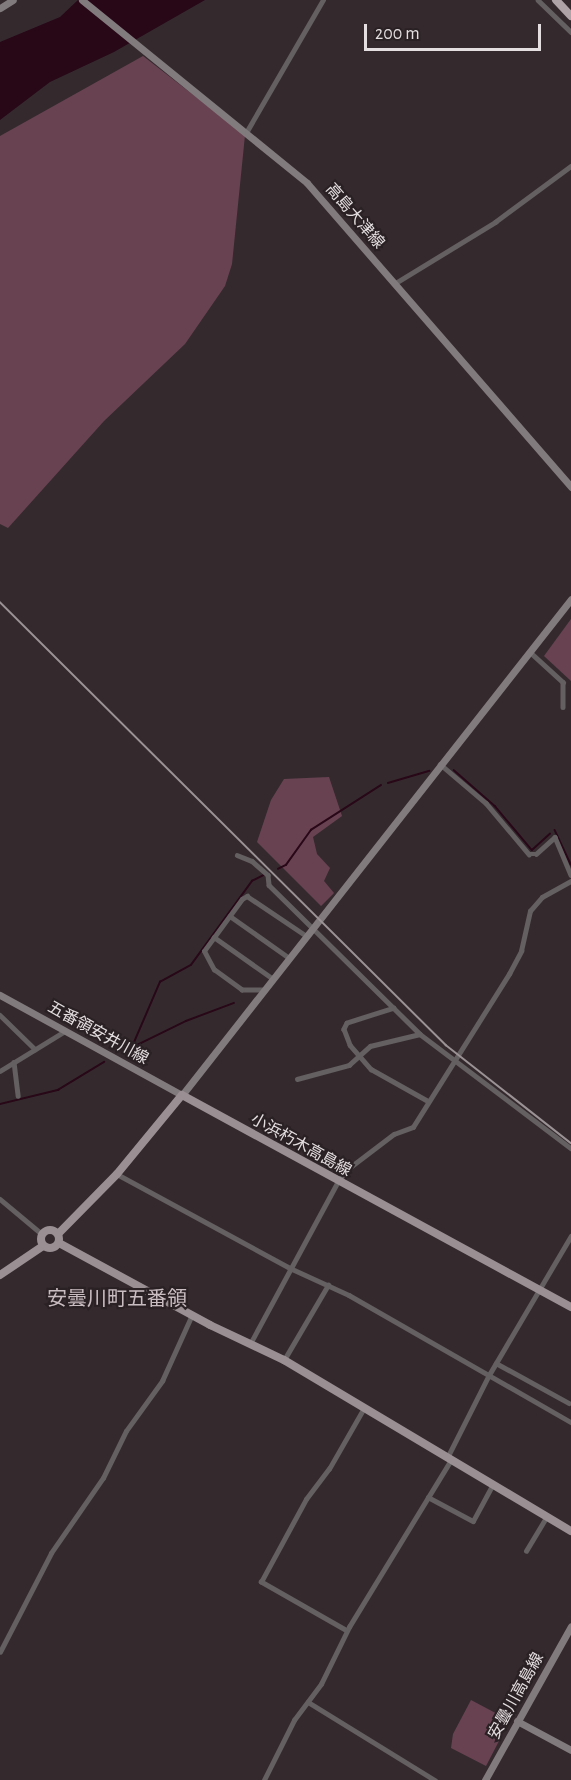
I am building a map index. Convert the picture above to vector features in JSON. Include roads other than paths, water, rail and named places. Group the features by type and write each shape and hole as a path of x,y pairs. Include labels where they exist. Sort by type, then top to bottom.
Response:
{"highway":[{"path":"556,0 568,16"}],"main road":[{"path":"0,8 13,0"},
{"name":"高島大津線","path":"82,0 244,129 323,199 394,284 460,355 571,487"},
{"path":"43,1246 52,1249 58,1239 117,1174 182,1095 304,935 571,599"},
{"name":"五番領安井川線","path":"0,995 182,1095"},
{"name":"小浜朽木高島線","path":"182,1095 571,1307"},
{"path":"43,1246 42,1234 50,1230 58,1239 192,1315 284,1360 571,1531"},
{"path":"0,1275 43,1246"},
{"name":"安曇川高島線","path":"485,1780 571,1626"},
{"path":"517,1721 571,1750"}],"street":[{"path":"244,129 323,0"},
{"path":"538,0 571,32"},
{"path":"560,22 568,16"},
{"path":"394,284 495,222 571,166"},
{"path":"530,652 563,682 563,707"},
{"path":"440,764 486,803 530,854 536,854 555,837 571,875"},
{"path":"237,855 252,861 268,875 269,885 420,1034 571,1148"},
{"path":"250,1344 338,1181 349,1168 394,1134 413,1127 521,951 530,911 542,897 571,880"},
{"path":"263,990 242,990 214,970 204,951 214,937 247,896 304,935"},
{"path":"230,916 288,957"},
{"path":"214,937 272,978"},
{"path":"394,1008 347,1023 344,1029 357,1054 371,1069 428,1101"},
{"path":"0,1015 36,1049"},
{"path":"0,1071 65,1031"},
{"path":"297,1079 349,1065 357,1054 370,1046 420,1034"},
{"path":"15,1062 18,1096"},
{"path":"117,1174 290,1268 328,1285 571,1422"},
{"path":"0,1199 42,1234"},
{"path":"264,1780 347,1631 428,1497 489,1375 571,1236"},
{"path":"284,1360 328,1285"},
{"path":"0,1652 51,1553 103,1478 126,1431 162,1381 192,1315"},
{"path":"496,1364 569,1403"},
{"path":"347,1631 261,1582 306,1499 329,1469 364,1408"},
{"path":"428,1497 473,1521 493,1485"},
{"path":"526,1551 546,1518"},
{"path":"308,1702 435,1780"}],"waterway":[{"path":"454,770 495,806 532,850 550,834"},
{"path":"388,783 429,771"},
{"path":"278,869 286,865 311,830 381,785"},
{"path":"555,830 571,865"},
{"path":"132,1047 160,982 191,965 252,881 264,875"},
{"path":"123,1052 186,1021 234,1003"},
{"path":"0,1104 58,1090 104,1062"}],"railway":[{"path":"0,602 446,1045 571,1143"}],"district":[{"name":"安曇川町五番領","path":"117,1299"}]}
